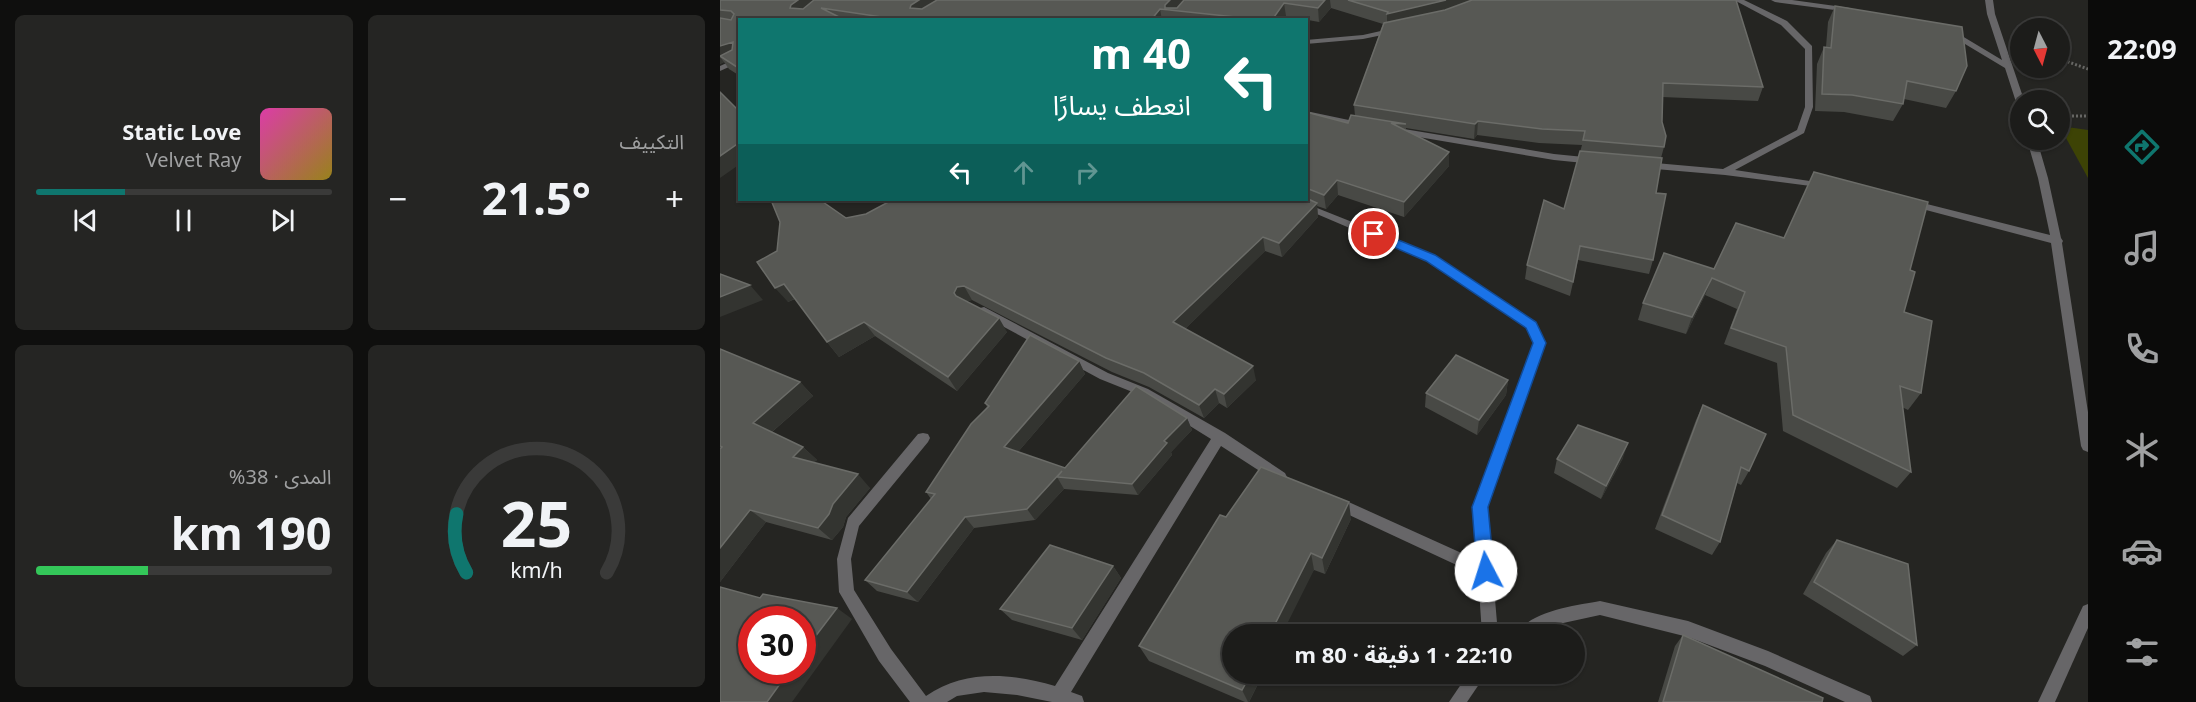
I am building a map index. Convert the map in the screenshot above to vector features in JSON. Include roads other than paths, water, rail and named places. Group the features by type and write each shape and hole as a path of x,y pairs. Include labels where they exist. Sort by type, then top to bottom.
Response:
{"street":[{"path":"1725,172 1801,131 1809,107 1809,48 1784,23 1738,0"},
{"path":"1775,0 1861,12"},
{"path":"1989,0 1991,14 2010,68"},
{"path":"1308,42 1363,37 1409,27"},
{"path":"1941,30 1979,48 2010,68"},
{"path":"720,69 738,59"},
{"path":"1308,114 1376,128"},
{"path":"1388,130 1554,157 1599,161"},
{"path":"2035,150 2058,241 2077,394 2088,446"},
{"path":"1634,164 1725,172 1837,188"},
{"path":"1291,201 1431,258 1532,325 1540,343 1480,507 1489,624"},
{"path":"1904,202 2058,241"},
{"path":"972,306 1104,376 1144,392 1221,437 1276,475 1297,485"},
{"path":"1059,694 1221,437"},
{"path":"920,702 885,655 848,592 844,559 854,523 923,438"},
{"path":"1328,499 1486,571"},
{"path":"1542,624 1551,618 1600,608 1688,629 1768,659 1864,702"},
{"path":"2046,702 2088,611"},
{"path":"932,702 956,688 987,684 1059,694 1076,702"},
{"path":"1457,702 1470,684"}]}
